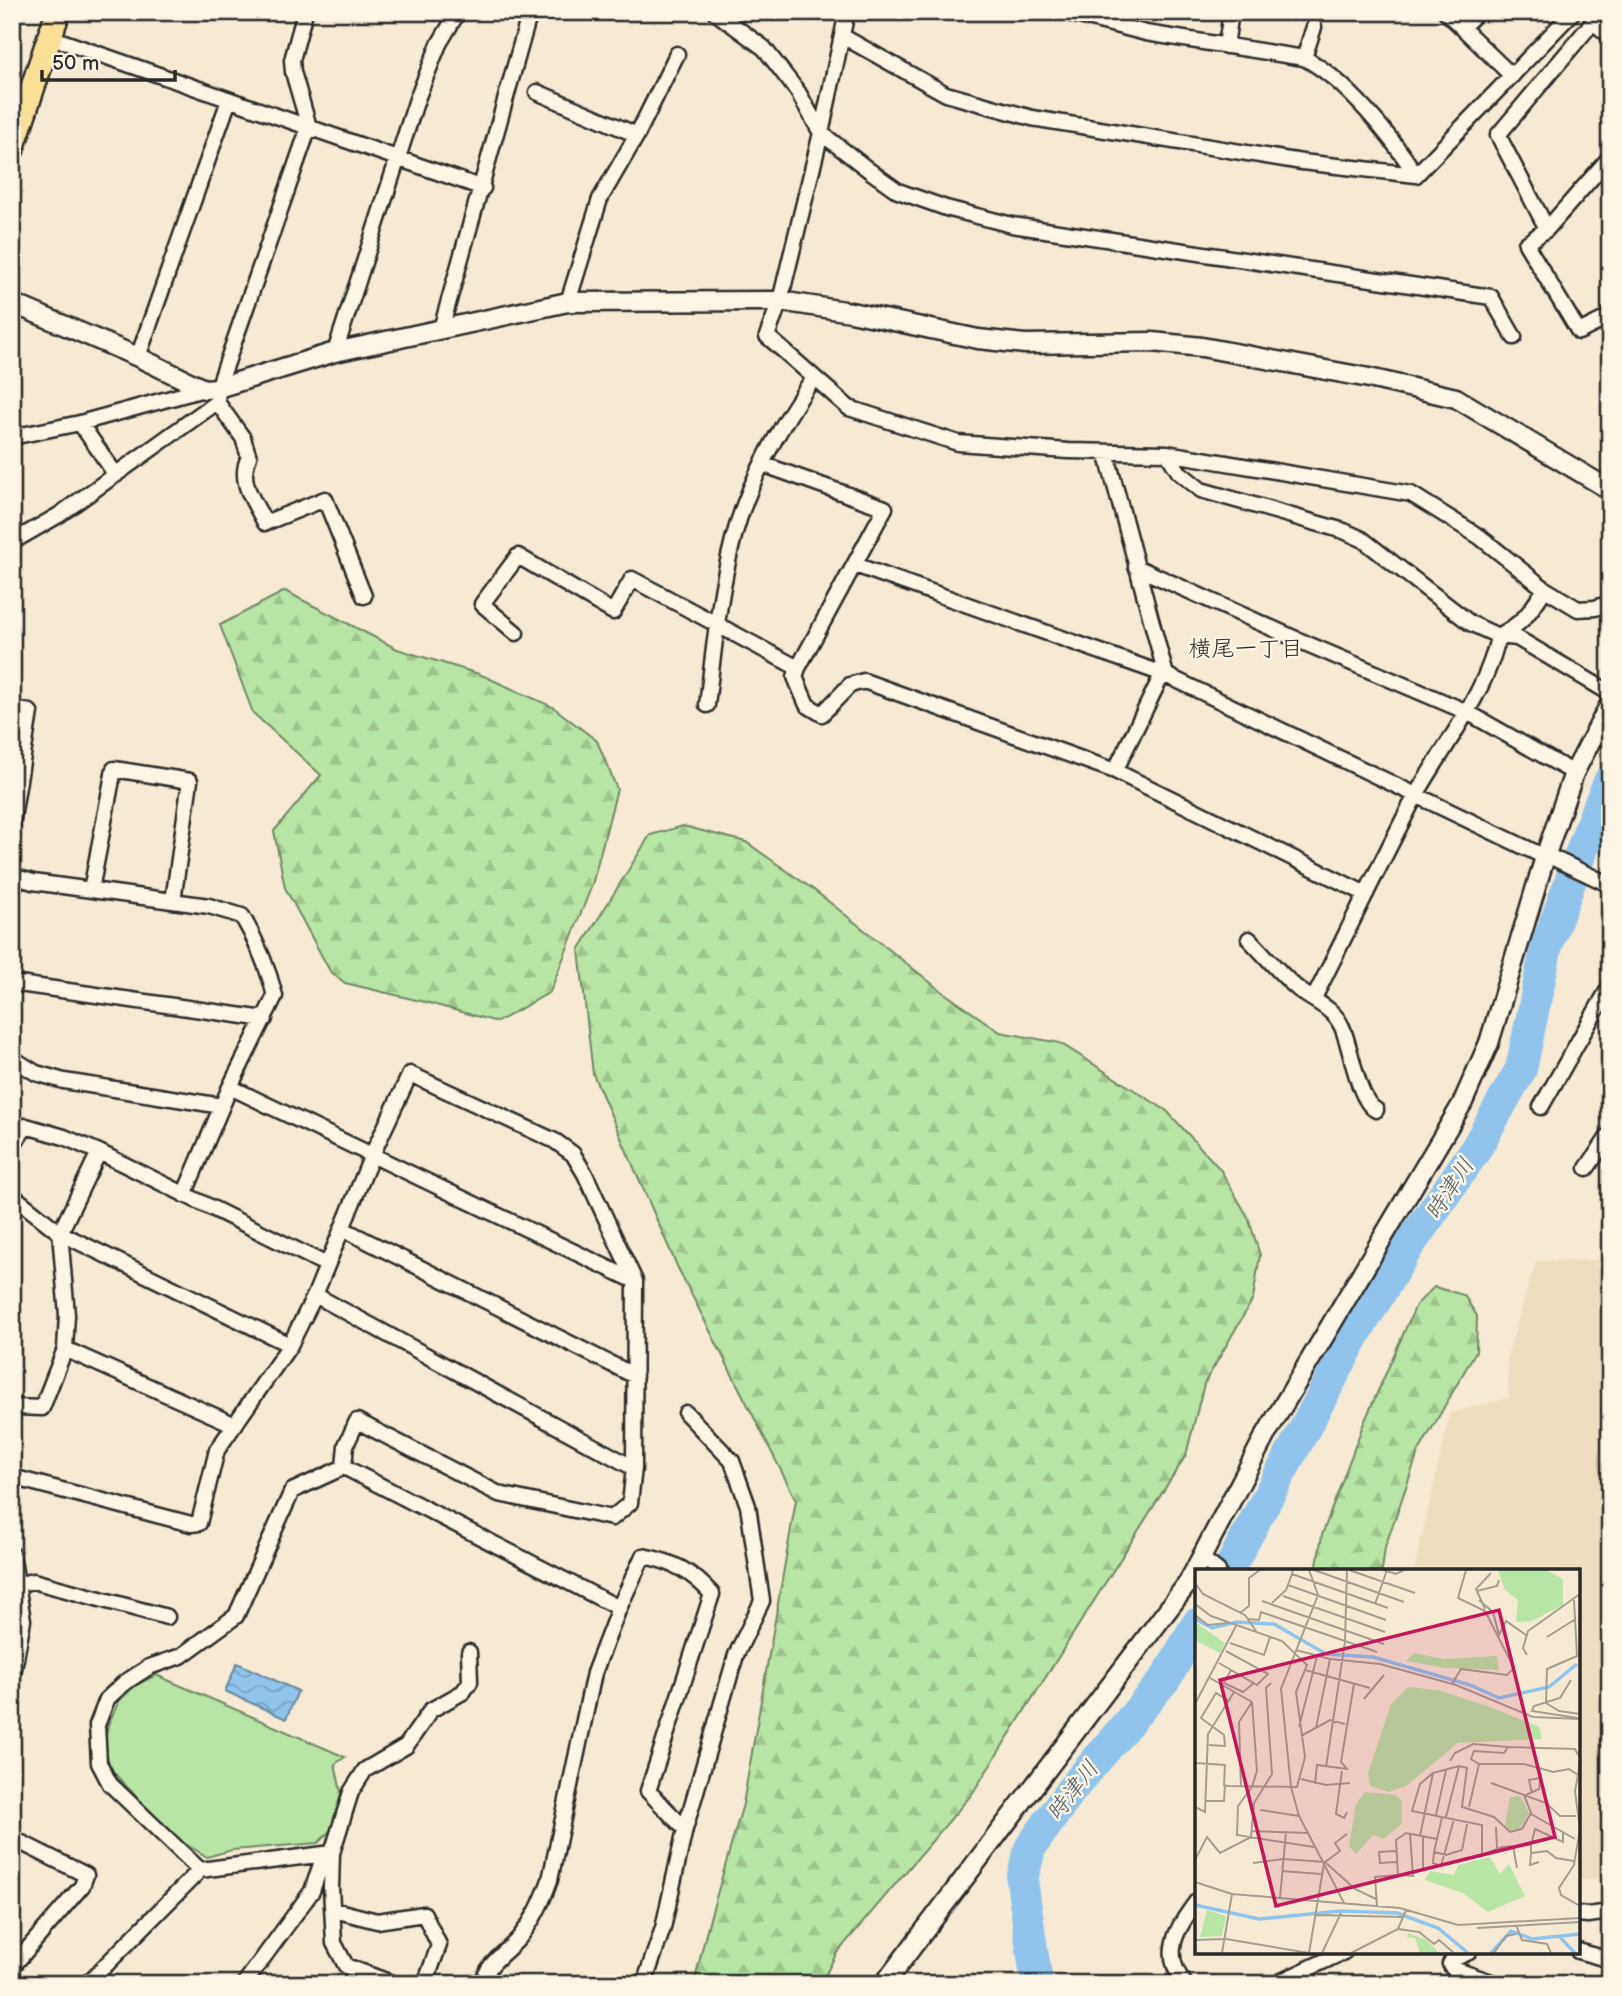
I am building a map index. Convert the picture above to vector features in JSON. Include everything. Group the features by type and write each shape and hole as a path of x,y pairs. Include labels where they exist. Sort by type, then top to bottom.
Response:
{"main road":[{"path":"12,108 46,12"},
{"path":"12,149 58,12"}],"street":[{"path":"12,542 59,515 116,475 213,393 309,127 292,60 305,12"},
{"path":"335,352 417,99 439,44 458,12"},
{"path":"441,329 530,12"},
{"path":"715,12 764,48 798,92 821,133 898,191 946,208 1012,225 1491,297 1514,337"},
{"path":"845,12 821,133 780,301 767,335 849,408 958,443 1167,453 1411,494 1480,537 1545,589 1578,610 1610,603"},
{"path":"1065,12 1146,33 1304,58 1322,67 1370,115 1416,175"},
{"path":"1226,46 1231,12"},
{"path":"1446,12 1512,76"},
{"path":"1462,27 1478,12"},
{"path":"1416,175 1573,12"},
{"path":"1547,229 1498,135 1593,22 1610,36"},
{"path":"1304,58 1314,27"},
{"path":"842,36 946,94 1032,118 1302,162 1416,175"},
{"path":"50,37 482,188"},
{"path":"568,302 600,199 637,135 677,54"},
{"path":"537,92 637,135"},
{"path":"138,357 229,100"},
{"path":"1610,157 1547,229 1526,244 1579,332 1605,319 1610,313"},
{"path":"12,437 213,393 335,352 568,302 780,301 851,312 978,339 1025,344 1152,342 1202,347 1369,378 1457,398 1610,490"},
{"path":"12,303 138,357 213,393 243,438 249,457 243,477 265,523 325,499 364,596"},
{"path":"707,705 717,623 733,539 762,464 785,420 814,377"},
{"path":"80,423 116,475"},
{"path":"1106,452 1166,675"},
{"path":"1167,453 1188,482 1201,490 1344,531 1362,540 1470,623 1499,636 1517,638 1610,693"},
{"path":"762,464 885,508 798,668 795,677 807,705 822,713 850,685 864,681 1115,771 1366,894"},
{"path":"516,633 482,604 518,556 613,612 632,579 798,668"},
{"path":"855,565 1166,675 1416,796 1610,885"},
{"path":"1136,566 1466,712 1574,773"},
{"path":"1499,636 1516,628 1527,617 1545,589"},
{"path":"1314,998 1416,796 1466,712 1496,652 1499,636"},
{"path":"1115,771 1159,681 1166,675"},
{"path":"884,1984 1188,1583 1265,1436 1462,1104 1489,1042 1574,773 1610,704"},
{"path":"12,709 30,712 12,824"},
{"path":"91,890 114,769 190,781 173,901"},
{"path":"12,876 33,882 209,906 242,916 268,969 275,996 230,1087 184,1195"},
{"path":"1249,939 1299,990 1326,1007 1341,1025 1363,1092 1376,1110"},
{"path":"12,984 265,1019"},
{"path":"1541,1107 1610,986"},
{"path":"12,1058 36,1073 64,1081 222,1106"},
{"path":"12,1477 191,1524 200,1523 216,1450 289,1345 315,1295 372,1155 410,1074 555,1141 573,1154 585,1174 635,1281 634,1468 630,1503 612,1518 499,1494 357,1420 346,1445 344,1467"},
{"path":"230,1087 635,1281"},
{"path":"12,1147 26,1126 64,1137 327,1265"},
{"path":"1587,1168 1610,1134"},
{"path":"15,1407 42,1408 65,1349 66,1315 60,1233 99,1152"},
{"path":"12,1195 60,1233 289,1345"},
{"path":"343,1228 635,1376"},
{"path":"315,1295 634,1468"},
{"path":"65,1349 235,1425"},
{"path":"644,1984 663,1928 685,1829 736,1655 762,1601 748,1506 732,1461 685,1413"},
{"path":"344,1467 620,1608"},
{"path":"200,1870 110,1784 99,1763 97,1725 107,1699 124,1683 149,1667 181,1656 236,1616 292,1491 344,1467"},
{"path":"12,1554 23,1620 12,1680"},
{"path":"483,1984 485,1972 519,1938 539,1910 550,1880 594,1673 643,1556 667,1561 697,1578 712,1594 648,1791 685,1829"},
{"path":"1200,1557 1215,1569"},
{"path":"19,1584 33,1581 167,1617"},
{"path":"394,1984 346,1966 334,1943 332,1853 351,1792 365,1770 406,1746 431,1710 463,1692 470,1682 468,1652"},
{"path":"12,1838 86,1875 82,1886 12,1967"},
{"path":"87,1984 200,1870 332,1853"},
{"path":"244,1984 312,1891 322,1861 332,1853"},
{"path":"1185,1984 1176,1969 1173,1942 1177,1928 1195,1904"},
{"path":"334,1910 377,1921 424,1914 439,1945 425,1984"},
{"path":"1580,1914 1610,1912"},
{"path":"1580,1952 1610,1960"},
{"path":"1275,1984 1340,1954"},
{"path":"1464,1954 1453,1959 1450,1964 1453,1969 1497,1984"}],"shaded area":[{"path":"1610,1260 1610,1877 1580,1880 1580,1569 1414,1569 1450,1413 1509,1398 1507,1357 1536,1261"}],"green space":[{"path":"285,591 397,649 479,674 553,707 597,741 617,789 592,885 550,992 497,1022 345,983 330,971 285,888 274,831 321,775 253,713 220,625"},
{"path":"683,826 746,842 814,890 940,990 1000,1032 1060,1043 1167,1111 1220,1169 1248,1217 1260,1255 1253,1299 1204,1384 1186,1455 972,1794 836,1954 821,1984 694,1984 743,1804 796,1500 677,1266 593,1074 579,950 650,835"},
{"path":"1434,1287 1464,1295 1477,1316 1476,1351 1418,1453 1385,1547 1382,1569 1316,1569 1322,1535 1363,1425 1416,1305"},
{"path":"156,1675 345,1757 335,1764 341,1792 335,1826 318,1843 232,1850 207,1857 177,1839 111,1770 104,1746 108,1725 119,1701 136,1685"}],"water":[{"path":"237,1663 298,1691 286,1719 225,1691"}],"waterway":[{"name":"時津川","path":"1229,1569 1356,1333 1408,1247 1474,1152 1521,1069 1547,945 1610,780"},
{"name":"時津川","path":"1037,1984 1022,1880 1030,1848 1071,1790 1166,1678 1195,1627"}],"district":[{"name":"横尾一丁目","path":"1246,649"}]}
